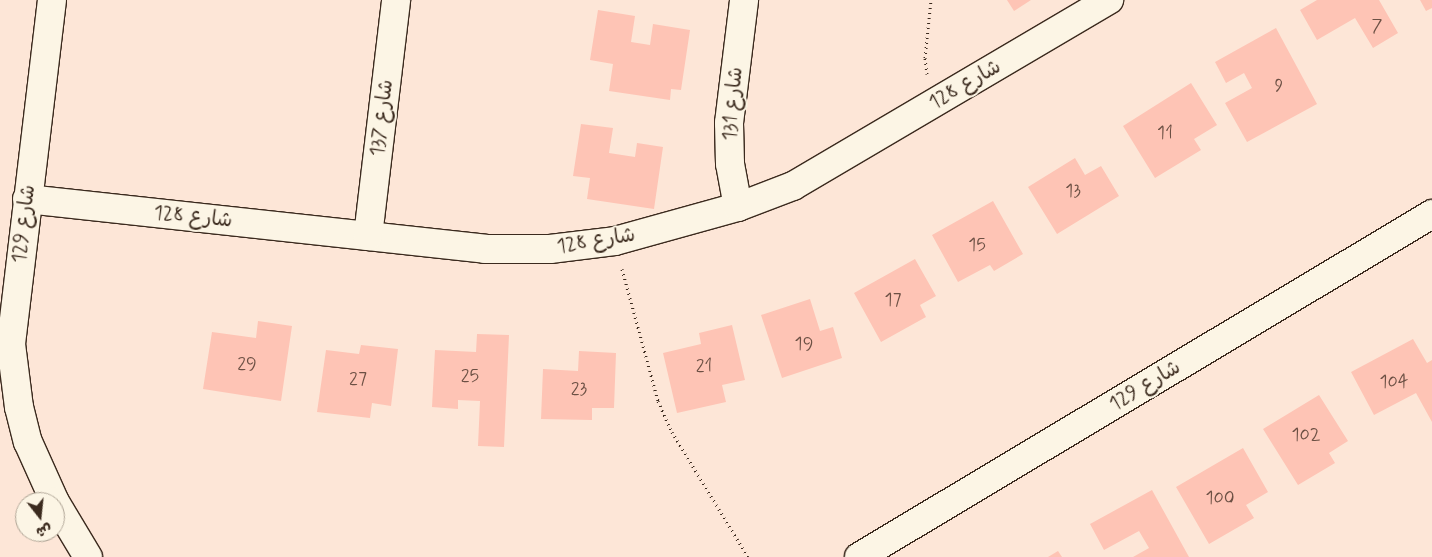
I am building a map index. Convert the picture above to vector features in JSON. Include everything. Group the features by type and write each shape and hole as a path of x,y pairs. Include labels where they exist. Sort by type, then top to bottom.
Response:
{"street":[{"name":"شارع 129","path":"50,492 28,442 12,369 12,315 52,0"},
{"name":"شارع 137","path":"368,236 396,0"},
{"name":"شارع 131","path":"738,207 730,164 729,133 744,0"},
{"name":"شارع 128","path":"27,199 502,249 573,248 615,241 738,207 793,186 1109,0"},
{"name":"شارع 129","path":"859,557 1432,214"},
{"name":"شارع 129","path":"65,519 88,557"}],"path":[{"path":"931,0 925,58 930,86 937,101"},
{"path":"615,241 658,401 672,432 748,557"}],"building":[{"path":"1007,0 1031,0 1014,11"},
{"path":"1317,0 1379,0 1398,33 1373,48 1355,18 1317,40 1300,10"},
{"path":"1420,0 1432,0 1432,8 1426,11"},
{"path":"598,10 635,16 631,42 650,45 653,24 690,30 681,90 671,89 670,100 609,91 613,64 590,60"},
{"path":"1276,28 1317,104 1247,142 1225,103 1252,88 1244,73 1226,83 1215,62"},
{"path":"1191,83 1217,125 1194,139 1201,150 1155,178 1123,126"},
{"path":"581,124 613,128 609,153 635,157 637,143 663,147 654,209 587,199 590,178 573,176"},
{"path":"1075,158 1085,175 1101,166 1119,196 1057,234 1028,187"},
{"path":"993,201 1023,254 994,271 990,265 958,282 932,235"},
{"path":"915,259 936,296 920,305 926,317 881,342 854,293"},
{"path":"810,299 820,331 833,327 842,358 782,378 761,315"},
{"path":"258,321 292,326 281,401 203,389 212,332 256,338"},
{"path":"732,325 745,380 722,385 726,402 677,413 663,353 701,344 699,333"},
{"path":"477,334 509,335 504,447 478,446 480,401 458,400 458,409 432,407 435,350 476,352"},
{"path":"1413,339 1427,363 1432,360 1432,422 1416,393 1374,415 1351,372"},
{"path":"361,345 398,349 391,406 372,403 370,418 317,412 326,350 359,354"},
{"path":"579,351 616,353 614,408 592,408 592,420 541,419 543,369 578,371"},
{"path":"1319,395 1348,441 1329,453 1335,463 1298,485 1263,429"},
{"path":"1243,448 1268,492 1246,505 1254,518 1209,544 1176,487"},
{"path":"1152,490 1189,557 1133,557 1149,548 1139,531 1104,550 1090,524"},
{"path":"1058,551 1062,557 1048,557"}]}
